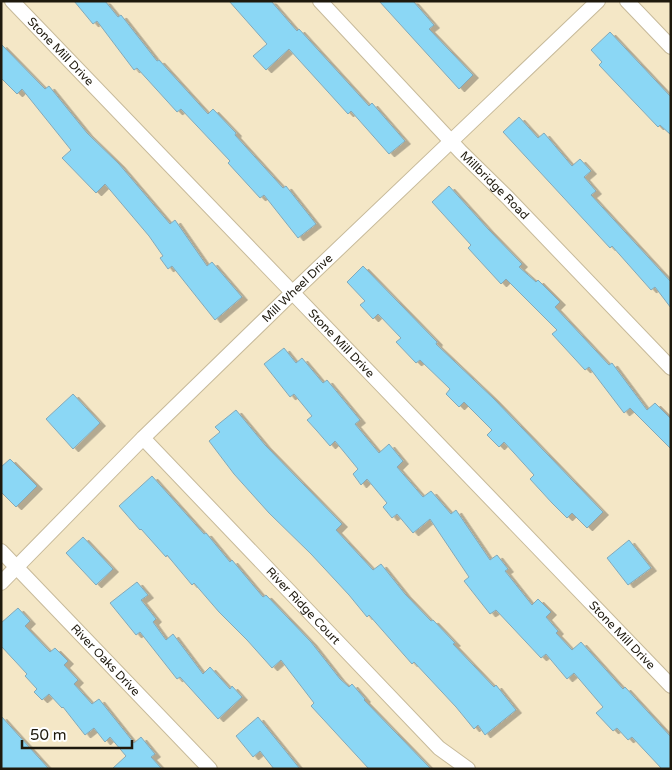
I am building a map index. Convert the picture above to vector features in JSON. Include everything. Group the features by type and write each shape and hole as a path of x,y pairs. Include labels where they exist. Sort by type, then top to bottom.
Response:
{"street":[{"name":"Stone Mill Drive","path":"12,1 671,686"},
{"name":"Millbridge Road","path":"320,1 451,141 671,368"},
{"name":"Mill Wheel Drive","path":"1,583 18,568 143,438 292,292 598,1"},
{"path":"627,1 671,48"},
{"name":"River Ridge Court","path":"143,438 439,748 468,769"},
{"name":"River Oaks Drive","path":"1,551 210,769"}],"building":[{"path":"74,1 105,1 118,17 121,15 157,61 159,60 208,114 213,109 283,188 286,186 316,224 298,238 264,195 260,198 228,163 230,161 181,109 177,112 137,68 134,70 97,21 93,24"},
{"path":"229,1 271,1 369,106 372,103 405,141 389,154 351,111 348,114 289,49 266,70 253,56 267,44"},
{"path":"379,1 413,1 434,25 429,29 473,75 459,89"},
{"path":"610,32 671,97 671,135 660,125 658,127 599,65 602,62 591,50"},
{"path":"1,44 45,89 49,86 87,133 119,164 170,224 175,220 207,266 212,262 242,297 215,320 172,266 168,269 160,258 163,256 149,236 105,184 96,193 62,158 71,150 22,89 17,94 1,78"},
{"path":"519,117 538,138 544,133 572,166 580,159 591,171 584,177 596,191 591,195 671,282 671,308 655,287 651,290 612,246 610,248 503,132"},
{"path":"449,186 522,264 519,267 536,282 538,280 560,302 555,307 609,365 612,363 647,410 655,403 671,419 671,449 630,408 624,413 589,367 585,370 552,334 557,330 506,279 501,284 468,248 471,245 432,202"},
{"path":"363,266 437,342 436,344 493,398 603,512 587,528 572,513 567,518 530,479 534,475 504,442 499,447 487,435 492,430 464,402 459,407 446,394 450,389 420,360 416,363 396,342 401,338 378,314 373,319 360,305 365,301 347,282"},
{"path":"284,348 296,363 302,358 323,383 327,380 360,420 355,424 379,453 389,444 403,461 397,467 423,497 431,491 451,514 456,510 490,560 497,555 508,569 505,571 532,605 538,599 551,612 546,617 558,631 556,633 572,650 581,642 623,689 625,687 671,737 671,769 662,769 632,737 628,740 617,728 613,731 596,713 603,707 574,673 567,679 546,654 541,658 496,610 490,614 464,581 469,577 430,519 413,533 397,514 392,518 383,507 387,503 367,479 361,485 353,474 358,469 335,441 330,446 307,420 312,416 294,394 290,397 264,364"},
{"path":"73,394 100,423 73,449 46,419"},
{"path":"236,410 265,445 342,524 336,530 373,570 381,564 405,594 431,621 433,620 494,687 496,685 516,710 485,735 478,725 474,729 414,662 412,664 369,615 367,617 311,554 269,513 234,474 209,441 220,432 215,427"},
{"path":"10,459 37,486 16,507 1,492 1,467"},
{"path":"152,476 204,534 206,533 230,562 232,560 263,597 266,595 311,642 340,679 349,687 352,684 364,700 431,769 369,769 311,706 314,703 281,660 272,668 194,583 192,585 167,555 166,557 119,506"},
{"path":"83,537 113,569 96,585 66,553"},
{"path":"629,540 651,568 628,585 607,558"},
{"path":"137,582 148,595 141,600 156,619 153,622 166,640 173,634 203,674 210,667 230,689 232,686 242,697 218,719 180,677 177,679 140,632 136,635 110,603"},
{"path":"18,608 30,621 25,626 50,652 55,648 68,661 64,665 78,680 74,684 92,704 99,699 134,743 141,737 155,754 151,757 162,769 112,769 126,756 110,737 105,742 94,728 85,735 63,707 49,694 42,700 34,692 37,689 25,676 27,674 1,646 1,623"},
{"path":"1,716 49,769 1,769"},
{"path":"258,717 300,769 274,769 260,751 253,757 236,736"}]}
